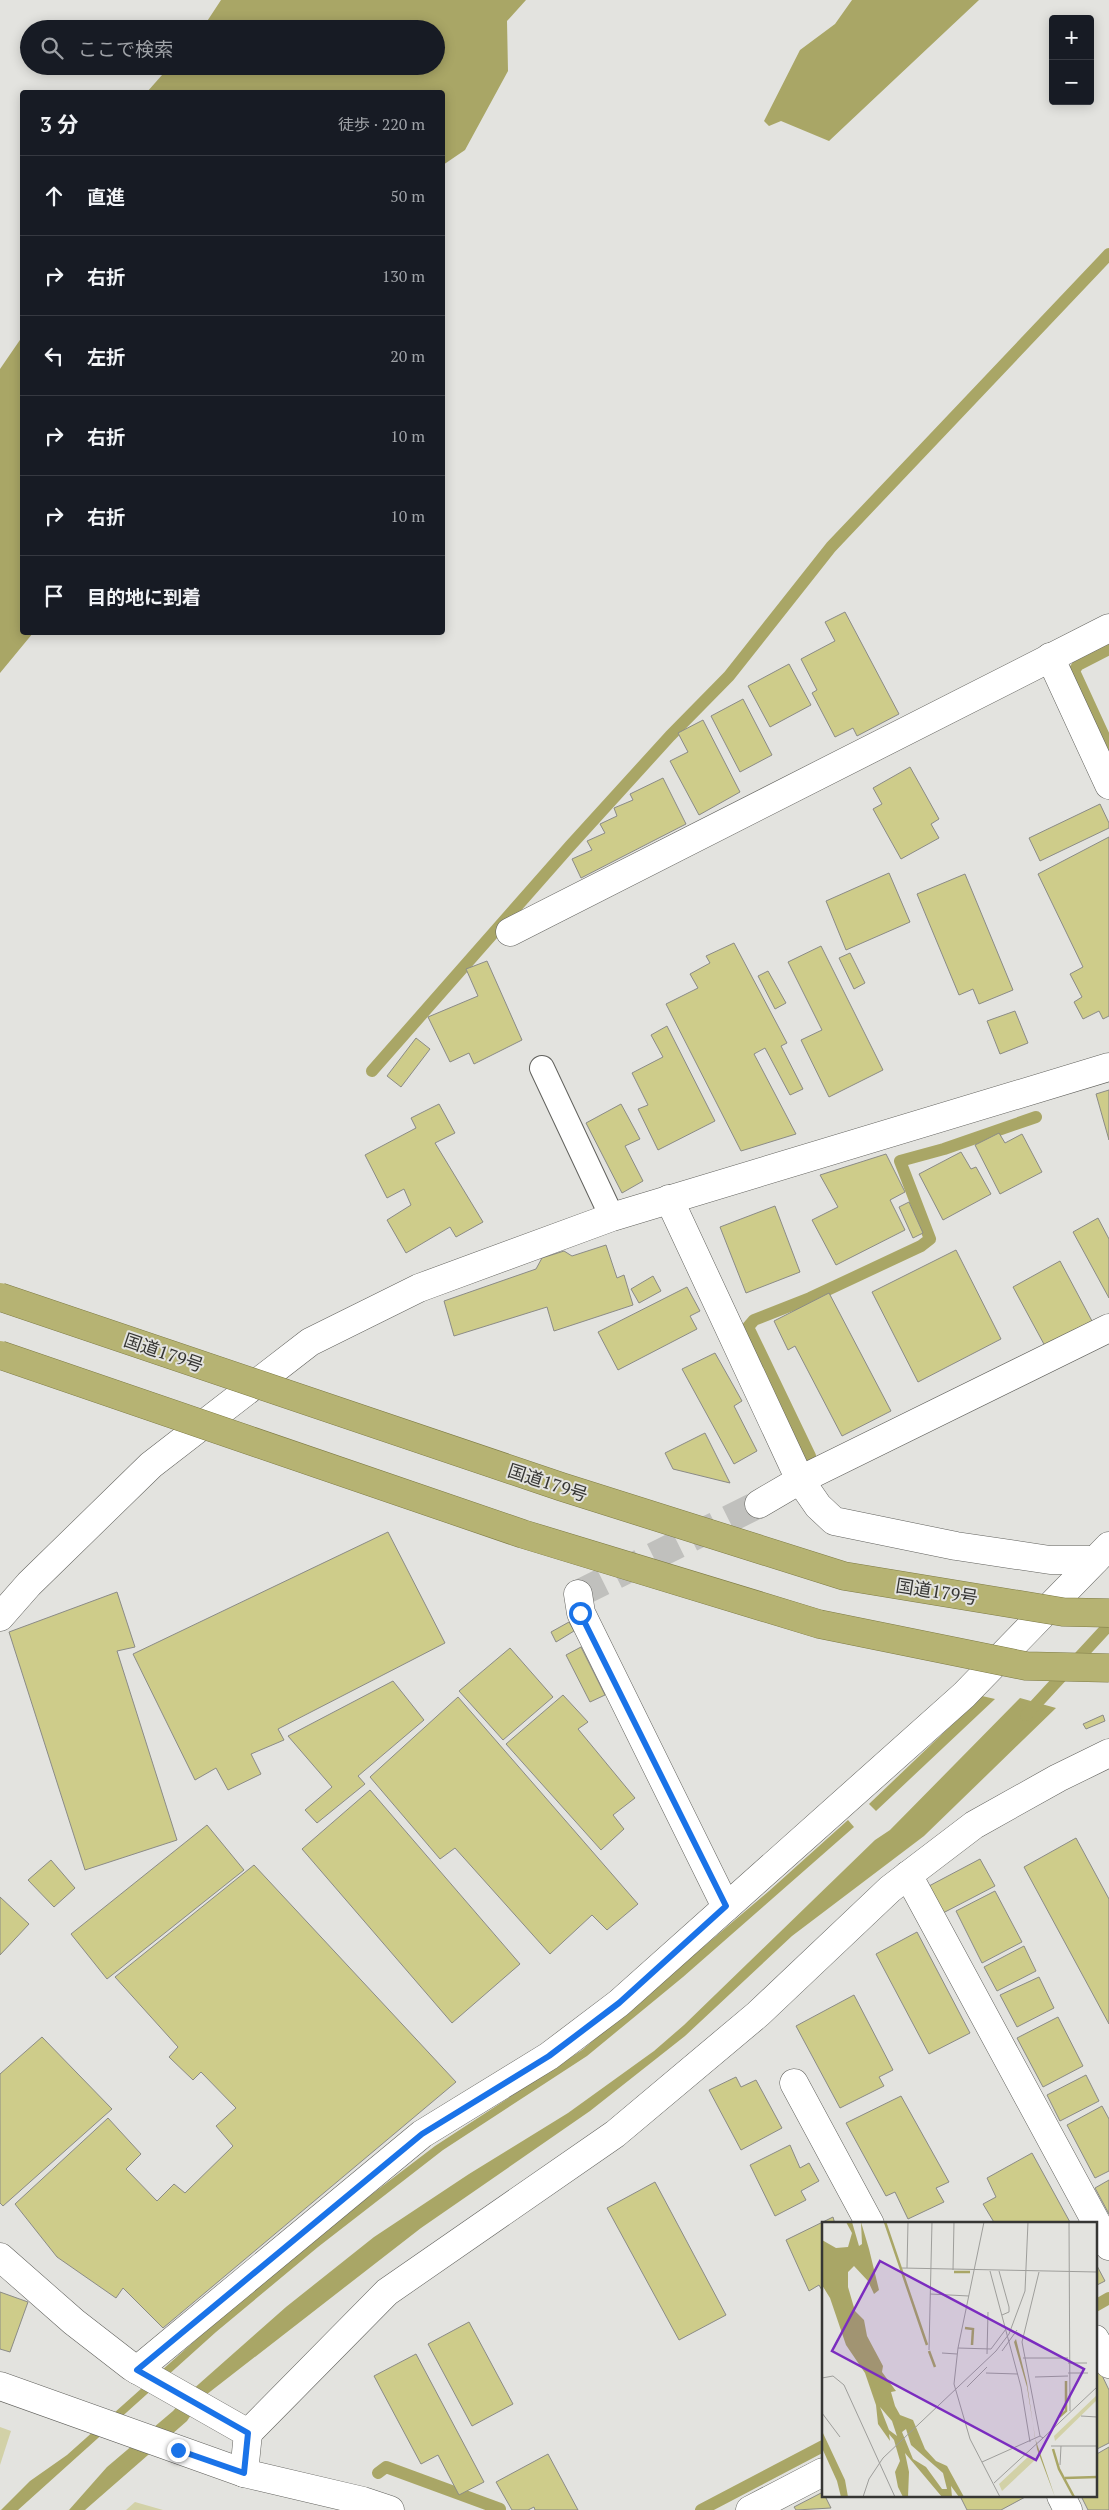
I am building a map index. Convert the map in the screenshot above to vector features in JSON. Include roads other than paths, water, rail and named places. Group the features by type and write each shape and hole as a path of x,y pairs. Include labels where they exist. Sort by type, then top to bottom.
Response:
{"highway":[{"name":"国道179号","path":"0,1297 562,1487 844,1576 1063,1612 1109,1614"},
{"path":"0,1355 523,1534 819,1624 1026,1666 1109,1668"}],"street":[{"path":"510,932 1109,628"},
{"path":"1050,657 1109,785"},
{"path":"0,1617 29,1584 151,1465 310,1342 419,1288 612,1217 1109,1067"},
{"path":"669,1199 800,1480 818,1506 834,1521 956,1546 1050,1560 1102,1553"},
{"path":"760,1504 800,1480 1109,1328"},
{"path":"137,2370 422,2134 549,2056 619,2003 964,1694 1102,1553"},
{"path":"578,1594 580,1613 726,1906"},
{"path":"244,2473 248,2433 387,2292 516,2205 622,2128 758,2014 890,1889 974,1825 1058,1778 1109,1753"},
{"path":"908,1875 1109,2246"},
{"path":"794,2083 869,2222"},
{"path":"0,2257 74,2322 137,2370 248,2433"},
{"path":"1096,2328 1109,2321"},
{"path":"1096,2341 1109,2364"},
{"path":"0,2386 244,2473 363,2501 390,2510"},
{"path":"750,2510 822,2473"},
{"path":"1062,2498 1068,2510"}],"lane":[{"path":"542,1068 612,1217"}],"waterway":[{"path":"372,1071 570,846 670,736 729,676 831,547 1109,254"},
{"path":"1109,649 1078,665 1074,671 1109,747"},
{"path":"810,1456 748,1327 754,1320 810,1298 921,1246 930,1239 900,1161 944,1149 1036,1117"},
{"path":"1026,1715 1109,1625"},
{"path":"1096,2305 1109,2298"},
{"path":"701,2510 822,2447"},
{"path":"378,2473 386,2467 500,2509"}],"tunnel":[{"path":"578,1594 759,1504"}]}
